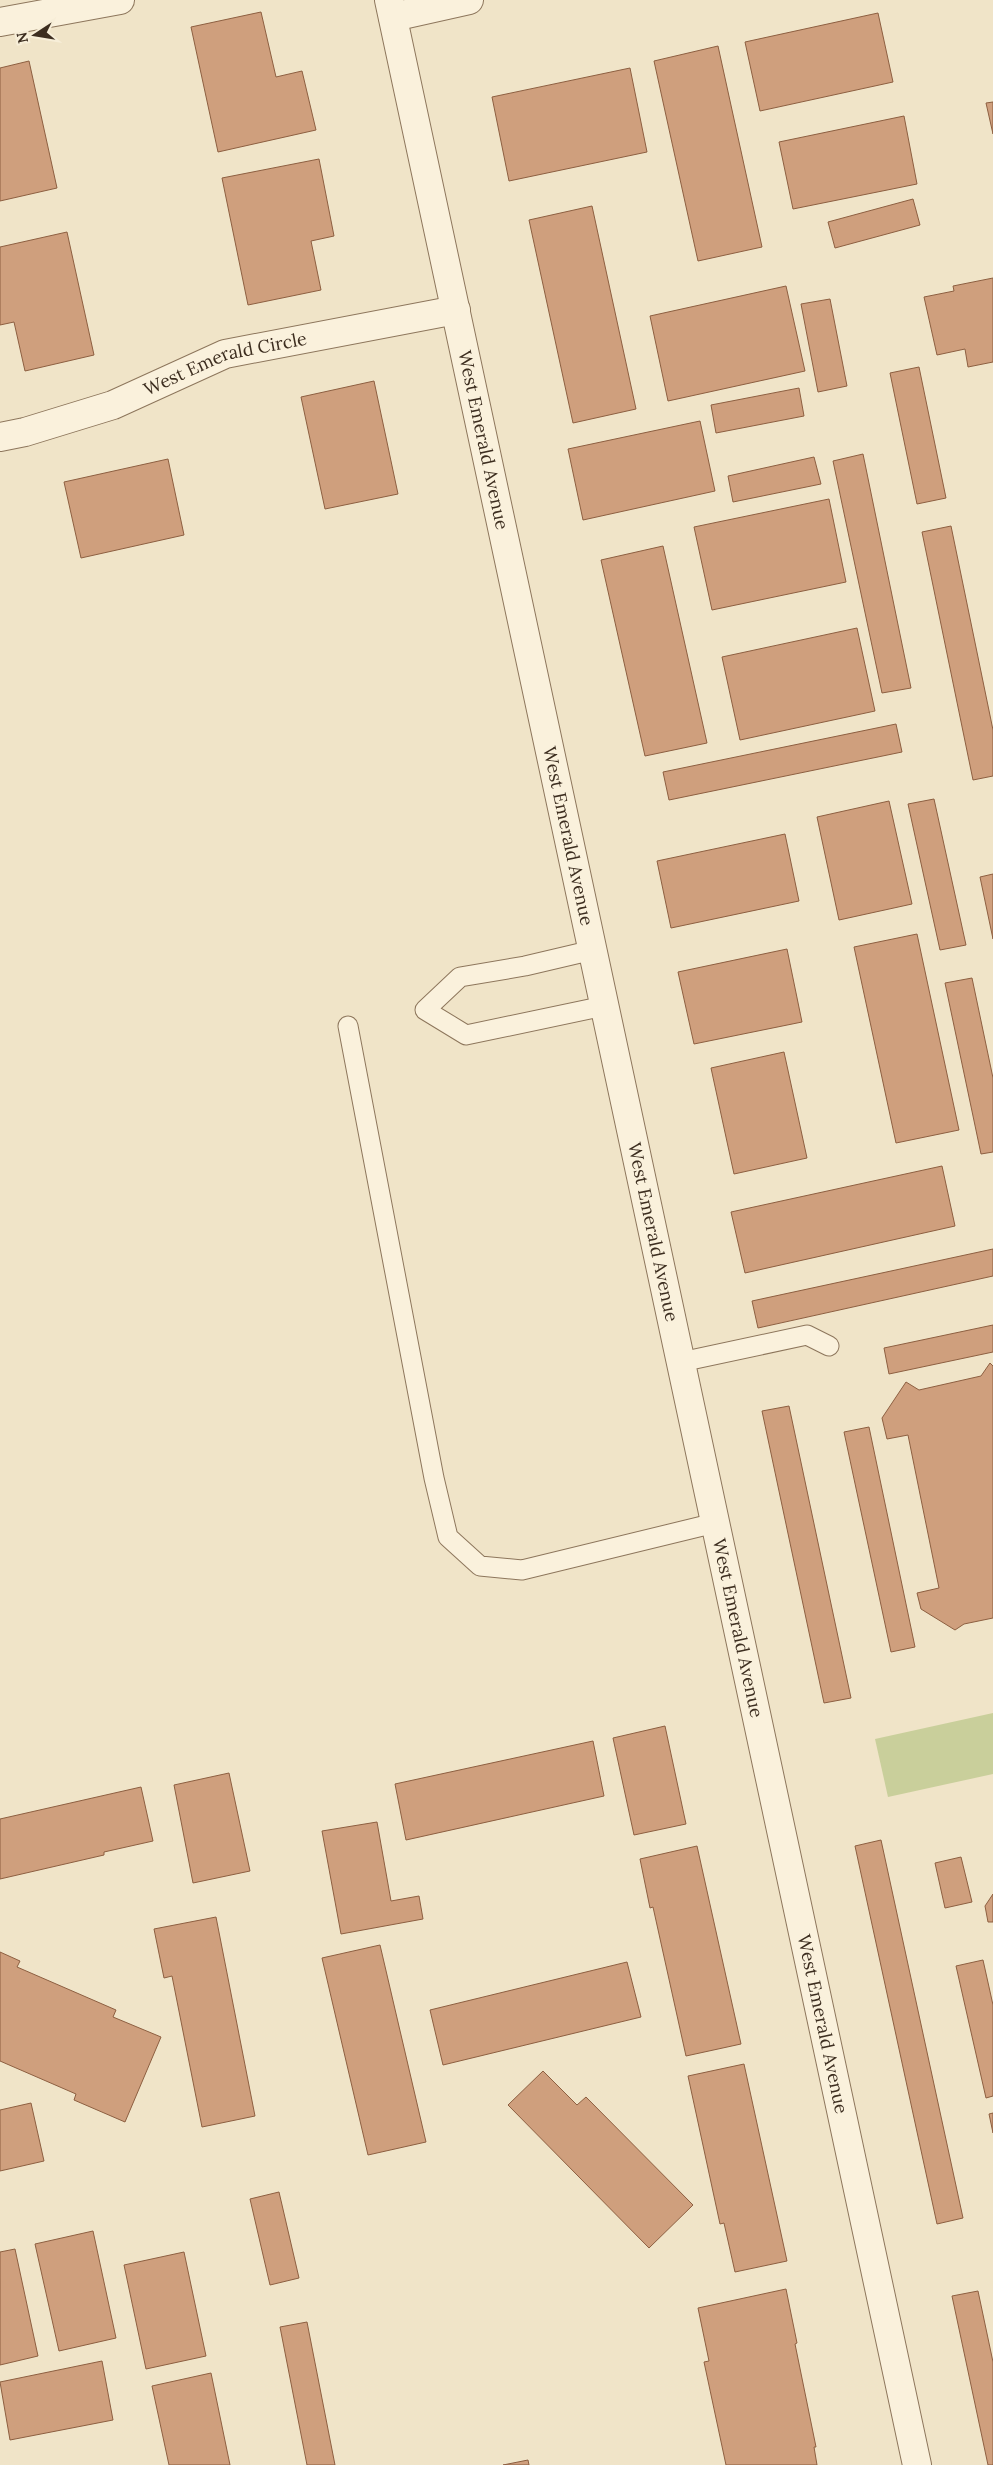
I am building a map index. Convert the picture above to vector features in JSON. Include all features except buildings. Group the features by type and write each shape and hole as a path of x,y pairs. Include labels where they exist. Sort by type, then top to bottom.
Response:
{"street":[{"path":"0,22 120,0"},
{"path":"391,8 469,0"},
{"name":"West Emerald Avenue","path":"391,8 917,2465"},
{"name":"West Emerald Circle","path":"0,437 26,432 112,405 225,354 456,310"}],"lane":[{"path":"593,950 525,966 460,977 425,1010 466,1035 604,1006"},
{"path":"348,1026 434,1478 448,1537 480,1566 522,1570 715,1523"},
{"path":"680,1362 807,1335 829,1346"}],"green space":[{"path":"993,1713 993,1774 888,1797 875,1739"}]}
